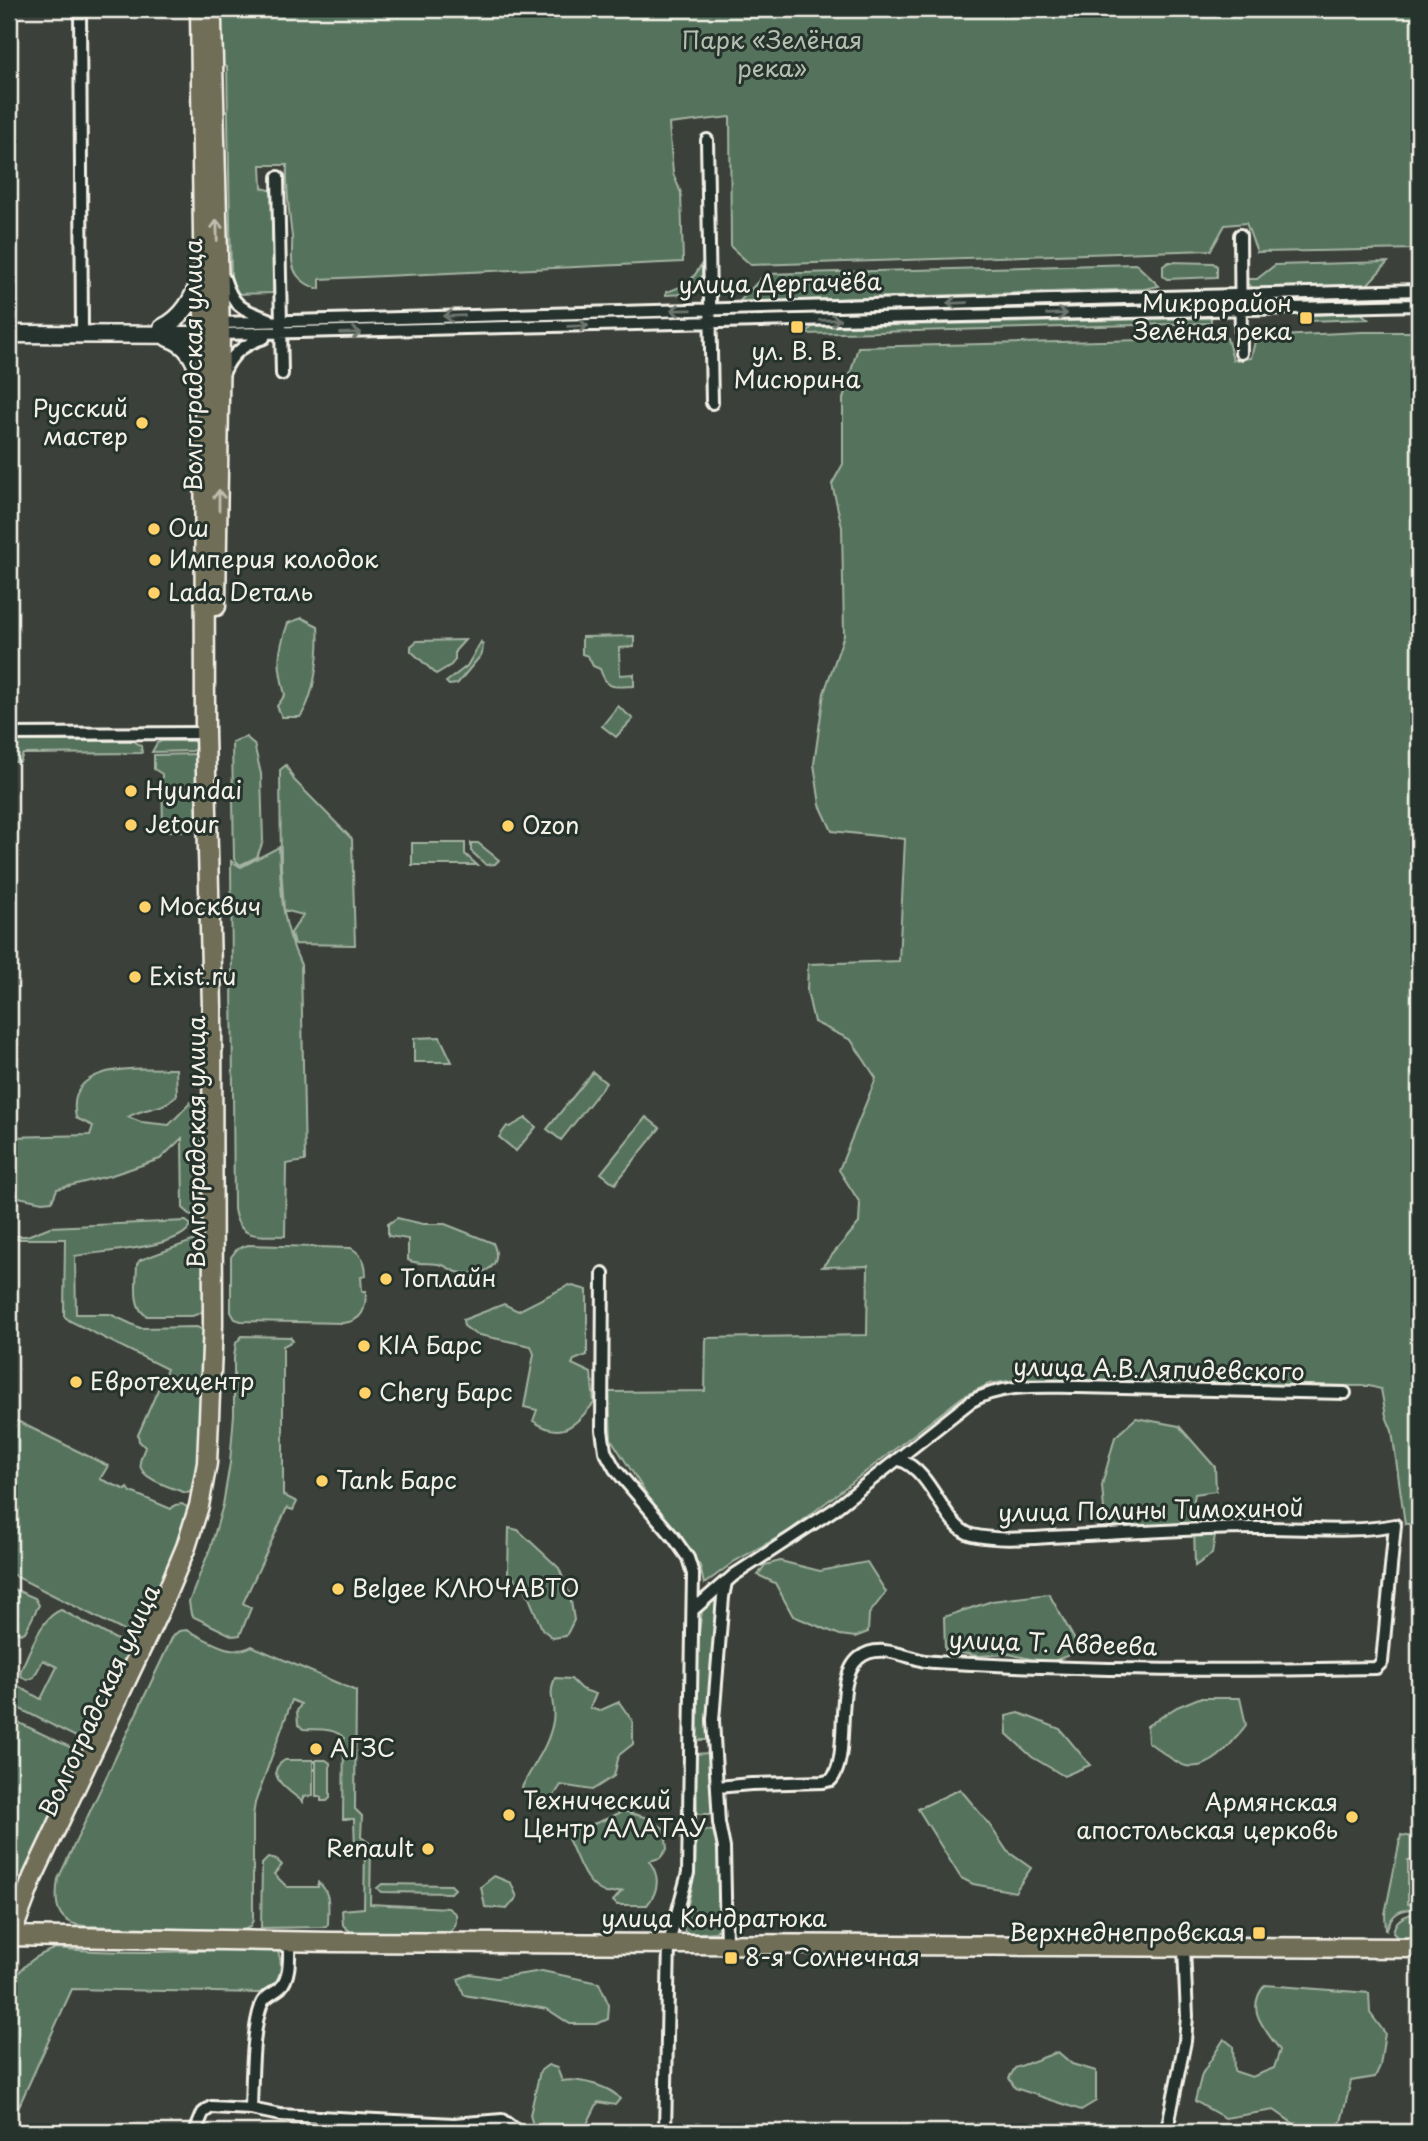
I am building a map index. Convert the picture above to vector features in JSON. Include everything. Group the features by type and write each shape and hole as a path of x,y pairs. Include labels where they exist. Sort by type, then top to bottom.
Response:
{"main road":[{"name":"Волгоградская улица","path":"200,9 203,274 212,329"},
{"name":"Волгоградская улица","path":"212,9 218,260 212,329 205,733 214,890"},
{"name":"Волгоградская улица","path":"9,1937 44,1882 169,1613 195,1552 208,1511 217,1465 222,1338 214,890 216,655 211,392"},
{"name":"улица Кондратюка","path":"9,1937 1419,1948"}],"street":[{"path":"80,9 82,333"},
{"path":"707,140 712,403"},
{"path":"278,177 278,321 282,374"},
{"path":"1240,235 1241,353"},
{"path":"218,260 234,303 249,312 278,321"},
{"path":"203,274 186,310 162,332 189,351 211,392"},
{"name":"улица Дергачёва","path":"212,329 279,335 712,324 1241,303 1419,290"},
{"name":"улица Дергачёва","path":"9,334 142,333 212,329 278,321 711,309 1241,303 1419,305"},
{"path":"211,392 240,349 248,343 279,335"},
{"path":"9,734 205,733"},
{"path":"603,1273 602,1430 605,1451 615,1469 674,1538 688,1558 693,1574 688,1873 669,1943 665,2132"},
{"name":"улица А.В.Ляпидевского","path":"693,1610 748,1564 832,1511 982,1395 1008,1388 1067,1387 1345,1393"},
{"name":"улица Полины Тимохиной","path":"900,1460 912,1465 921,1474 961,1530 973,1535 1015,1538 1255,1528 1375,1529 1395,1525 1384,1652 1382,1662 1376,1668"},
{"path":"726,1581 713,1720 726,1874 726,1943"},
{"name":"улица Т. Авдеева","path":"717,1787 831,1780 838,1766 846,1690 851,1670 858,1659 870,1653 892,1652 936,1662 1044,1668 1376,1668"},
{"path":"251,2109 261,2005 265,1998 282,1986 288,1966 289,1941"},
{"path":"1164,2132 1185,2041 1188,2016 1184,1948"},
{"path":"195,2132 203,2113 211,2107 251,2109 280,2115 454,2124 502,2120 518,2132"}],"green space":[{"name":"Парк «Зелёная река»","path":"219,9 1419,9 1419,249 1257,252 1246,223 1225,225 1211,250 751,265 731,247 730,117 669,124 673,173 681,193 683,262 320,279 320,289 302,280 293,266 287,165 261,165 262,188 270,190 272,195 273,293 236,294 231,278 227,67 220,64"},
{"path":"1169,262 1213,263 1217,266 1217,277 1167,279 1163,276 1163,266"},
{"path":"1388,262 1365,287 1256,290 1246,283 1246,279 1257,279 1275,265"},
{"path":"702,263 702,282 687,294 666,295 666,292 688,282"},
{"path":"1136,264 1159,286 1144,289 739,302 765,274"},
{"path":"1361,313 1368,319 1309,321 1311,316 1315,315"},
{"path":"1211,318 1211,323 806,334 812,327"},
{"path":"1419,332 1419,1524 1405,1524 1392,1431 1381,1389 1369,1386 1021,1379 989,1384 962,1397 788,1532 735,1561 704,1584 700,1566 649,1498 611,1439 609,1392 705,1391 706,1338 867,1335 868,1266 822,1267 859,1223 860,1203 839,1170 876,1078 851,1040 814,1022 807,991 808,964 899,961 905,839 832,831 820,805 814,764 824,693 844,635 842,527 832,484 843,464 843,399 858,347 1227,338 1233,360 1251,358 1256,337"},
{"path":"302,618 318,626 315,673 309,698 300,717 282,717 277,706 285,695 280,651 288,623"},
{"path":"634,636 634,647 619,648 620,675 634,674 634,686 616,687 608,684 600,669 593,666 588,656 582,654 582,637"},
{"path":"465,640 455,651 455,660 451,665 436,674 411,651 411,646 417,641"},
{"path":"481,642 482,654 457,684 449,685 446,682 467,666"},
{"path":"618,706 633,719 616,737 602,726"},
{"path":"246,737 254,744 261,774 263,841 257,857 240,865 234,859 232,742"},
{"path":"9,741 134,741 141,746 142,753 23,754 20,762 9,762"},
{"path":"193,741 197,743 197,747 192,751 152,752 157,743"},
{"path":"197,754 198,831 163,831 162,774 154,769 154,755"},
{"path":"286,765 294,780 352,839 355,945 294,944 291,933 303,915 284,910 280,770"},
{"path":"412,843 465,843 465,854 477,865 412,865"},
{"path":"471,843 478,843 499,860 495,864 486,865 471,851"},
{"path":"279,847 286,921 301,965 305,1161 286,1164 285,1236 267,1236 252,1234 240,1227 234,1209 231,861 241,867"},
{"path":"440,1037 452,1062 414,1062 414,1038"},
{"path":"126,1069 176,1069 177,1095 165,1104 128,1117 141,1122 169,1125 192,1101 197,1102 203,1154 201,1209 192,1216 183,1208 182,1138 160,1159 57,1189 52,1201 42,1202 9,1195 9,1137 90,1135 93,1126 76,1118 75,1099 82,1086 93,1077"},
{"path":"593,1072 606,1083 561,1140 547,1129"},
{"path":"646,1117 660,1128 615,1184 601,1173"},
{"path":"526,1118 536,1127 516,1151 499,1137 507,1126"},
{"path":"397,1218 423,1224 445,1224 493,1243 496,1260 481,1272 465,1273 438,1264 408,1260 408,1239 388,1236 388,1224"},
{"path":"186,1221 191,1225 184,1233 172,1239 138,1248 75,1256 76,1314 110,1314 140,1328 197,1327 205,1331 201,1456 191,1492 186,1493 151,1478 141,1469 140,1463 145,1447 139,1441 138,1435 167,1369 64,1316 65,1239 9,1239 9,1236 27,1236 50,1227"},
{"path":"195,1240 201,1241 204,1247 204,1307 201,1313 192,1316 147,1316 142,1312 137,1300 137,1264 140,1260"},
{"path":"248,1245 351,1248 361,1257 365,1267 366,1276 361,1277 362,1291 366,1291 362,1313 355,1320 343,1323 235,1319 231,1312 231,1257 237,1249"},
{"path":"569,1285 587,1290 587,1355 574,1360 572,1364 591,1373 594,1403 574,1424 560,1430 552,1430 533,1421 537,1410 524,1407 534,1354 531,1346 475,1334 464,1326 463,1320 504,1304 518,1311"},
{"path":"242,1336 290,1337 293,1341 283,1346 283,1495 297,1502 293,1510 287,1508 243,1603 251,1608 240,1635 233,1636 194,1617 189,1602 211,1546 223,1505 234,1414 234,1357 236,1343"},
{"path":"9,1417 108,1466 100,1479 126,1490 128,1488 131,1492 171,1509 182,1504 190,1509 192,1514 143,1630 135,1634 126,1632 9,1573"},
{"path":"1136,1418 1179,1426 1215,1467 1216,1491 1195,1494 1193,1505 1217,1524 1212,1554 1195,1566 1194,1526 1120,1527 1105,1523 1102,1485 1115,1437"},
{"path":"509,1528 518,1530 559,1568 570,1595 574,1620 566,1636 553,1638 542,1629 525,1588 508,1572"},
{"path":"780,1561 820,1571 867,1562 886,1592 869,1614 868,1632 855,1637 840,1635 793,1616 775,1583 758,1575 765,1565"},
{"path":"9,1587 35,1598 39,1605 25,1632 21,1634 9,1628"},
{"path":"720,1594 710,1740 697,1740 698,1639 702,1611"},
{"path":"1049,1594 1077,1644 1067,1656 1048,1663 1009,1654 978,1656 945,1650 944,1617 992,1601"},
{"path":"61,1610 125,1644 131,1653 93,1734 78,1738 14,1706 9,1699 14,1684 41,1699 57,1667 43,1660 34,1677 27,1680 20,1672 47,1620"},
{"path":"187,1630 228,1649 252,1646 356,1691 355,1809 362,1816 361,1837 371,1844 370,1904 448,1908 456,1914 455,1926 450,1932 353,1934 343,1925 342,1910 364,1908 365,1849 355,1849 354,1819 343,1819 344,1738 330,1731 303,1729 298,1724 297,1711 301,1704 292,1700 255,1803 253,1920 250,1927 241,1931 86,1926 63,1917 56,1897 58,1879 173,1636 179,1631"},
{"path":"555,1678 571,1679 581,1689 596,1694 590,1708 599,1711 619,1702 633,1722 633,1744 619,1755 614,1776 592,1790 561,1785 547,1806 531,1804 522,1787 551,1730"},
{"path":"1199,1698 1240,1698 1246,1725 1213,1760 1196,1766 1186,1766 1148,1742 1147,1726 1177,1707"},
{"path":"1019,1713 1060,1729 1090,1765 1064,1776 1032,1757 1007,1734 1006,1716"},
{"path":"9,1718 72,1748 78,1753 80,1763 9,1907"},
{"path":"709,1753 715,1814 697,1814 695,1754"},
{"path":"285,1760 313,1760 313,1796 303,1797 303,1802 277,1777 278,1765"},
{"path":"316,1760 330,1763 330,1798 327,1801 316,1797"},
{"path":"960,1789 1007,1851 1031,1868 1015,1892 973,1884 961,1878 918,1809"},
{"path":"623,1811 648,1818 665,1829 667,1849 660,1858 649,1861 657,1884 647,1905 617,1905 613,1901 622,1891 606,1893 592,1884 582,1870 568,1839 574,1829"},
{"path":"713,1831 720,1847 722,1921 716,1932 687,1934 684,1922 695,1872 696,1832"},
{"path":"1401,1835 1419,1838 1419,1860 1408,1860 1408,1904 1419,1905 1419,1909 1407,1909 1398,1913 1386,1931 1385,1914"},
{"path":"268,1858 277,1860 282,1865 274,1874 287,1887 318,1887 318,1882 322,1886 328,1901 326,1927 261,1928 262,1864"},
{"path":"494,1876 511,1883 517,1897 507,1909 485,1907 481,1887"},
{"path":"382,1884 451,1885 455,1889 451,1893 381,1892 377,1888"},
{"path":"1411,1914 1419,1916 1419,1938 1397,1937 1393,1933 1397,1923"},
{"path":"56,1948 138,1952 276,1948 281,1969 272,1986 259,1993 72,1989 9,2128 9,1989 17,1974 28,1963"},
{"path":"542,1971 599,1983 609,2005 608,2019 597,2024 570,2024 547,2009 464,1995 458,1979 471,1974 496,1978"},
{"path":"1265,1985 1369,1993 1370,2013 1385,2033 1380,2066 1375,2077 1351,2081 1341,2122 1330,2128 1321,2131 1306,2130 1274,2110 1225,2118 1195,2101 1202,2074 1224,2039 1233,2046 1234,2071 1252,2077 1274,2068 1280,2050 1263,2027 1256,2003"},
{"path":"1058,2052 1072,2064 1096,2071 1096,2101 1081,2110 1015,2088 1009,2078 1015,2068"},
{"path":"548,2065 557,2068 562,2081 593,2084 609,2090 620,2099 615,2105 598,2102 583,2132 535,2132 530,2115 540,2071"}],"place":[{"name":"Микрорайон Зелёная река","path":"1306,318"},
{"name":"ул. В. В. Мисюрина","path":"797,327"},
{"name":"Русский мастер","path":"142,423"},
{"name":"Ош","path":"154,529"},
{"name":"Империя колодок","path":"155,560"},
{"name":"Lada Dеталь","path":"154,593"},
{"name":"Hyundai","path":"131,791"},
{"name":"Jetour","path":"131,825"},
{"name":"Ozon","path":"508,826"},
{"name":"Москвич","path":"145,907"},
{"name":"Exist.ru","path":"135,977"},
{"name":"Топлайн","path":"386,1279"},
{"name":"KIA Барс","path":"364,1346"},
{"name":"Евротехцентр","path":"76,1382"},
{"name":"Chery Барс","path":"365,1393"},
{"name":"Tank Барс","path":"322,1481"},
{"name":"Belgee КЛЮЧАВТО","path":"338,1589"},
{"name":"АГЗС","path":"316,1749"},
{"name":"Технический Центр АЛАТАУ","path":"509,1815"},
{"name":"Армянская апостольская церковь","path":"1352,1817"},
{"name":"Renault","path":"428,1849"},
{"name":"Верхнеднепровская","path":"1259,1933"},
{"name":"8-я Солнечная","path":"731,1958"}]}
